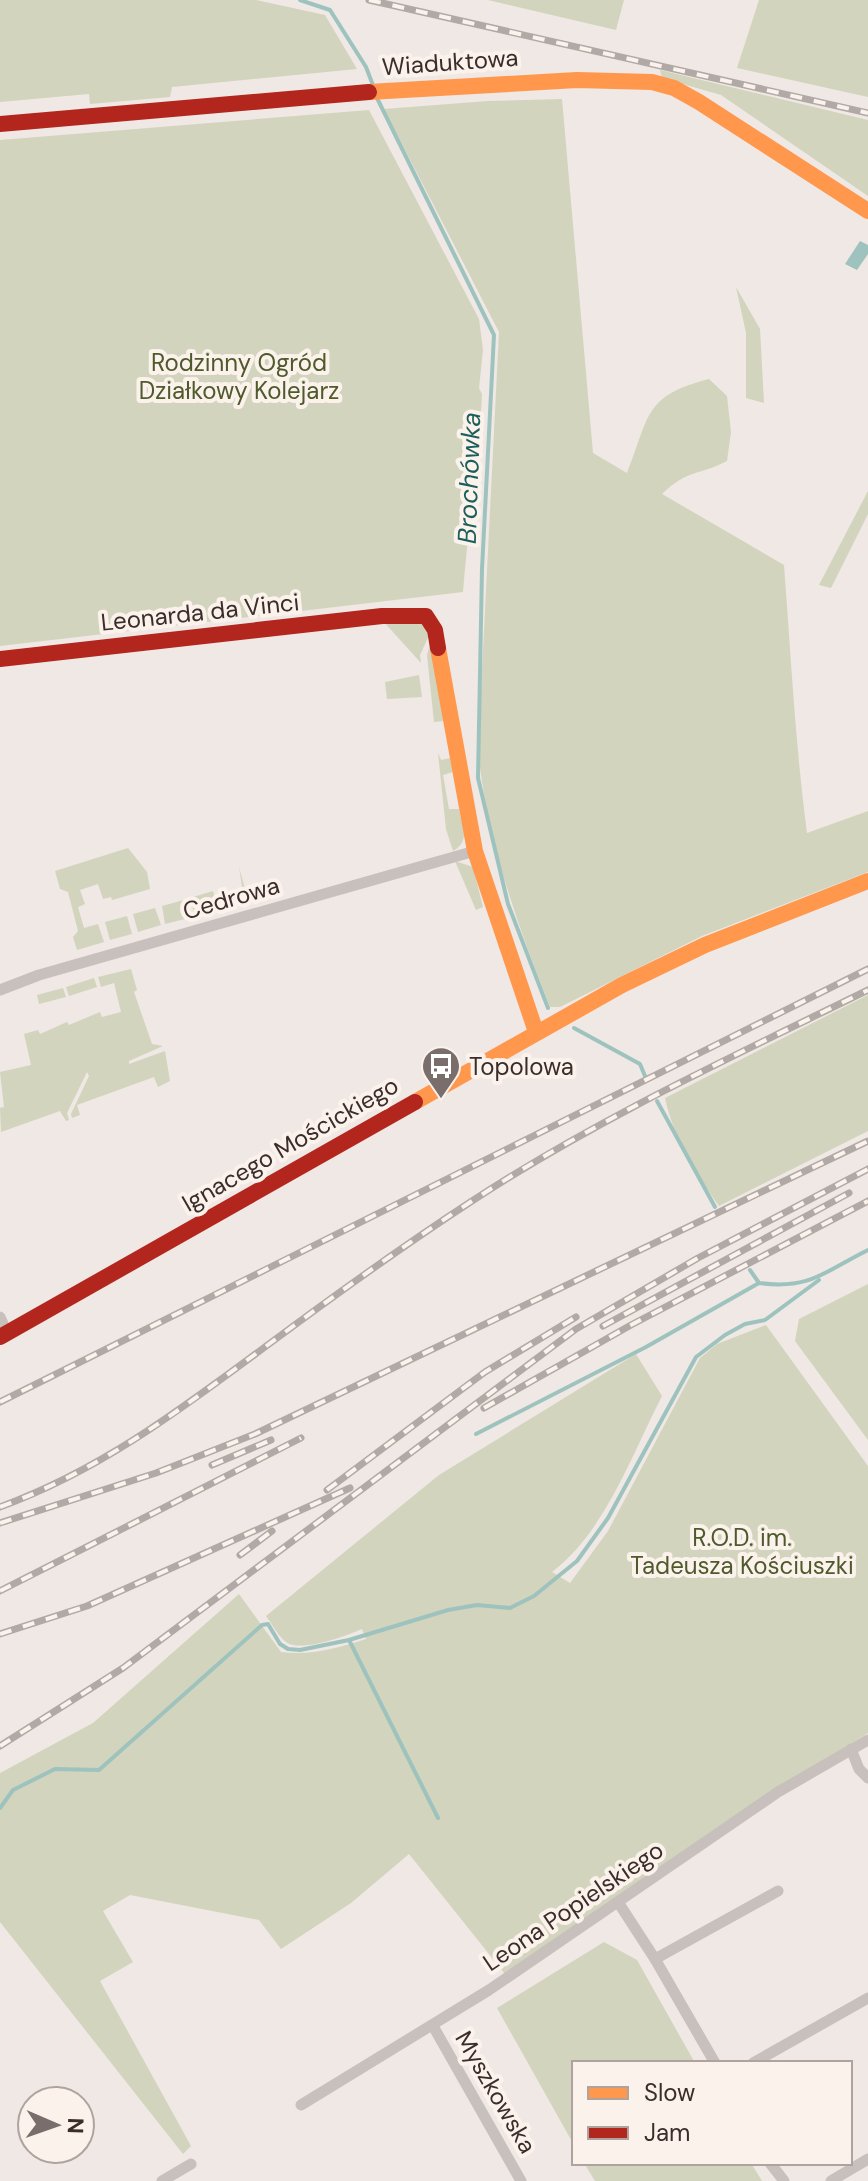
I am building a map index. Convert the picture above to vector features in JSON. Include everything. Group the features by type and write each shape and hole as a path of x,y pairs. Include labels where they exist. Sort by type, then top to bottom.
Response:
{"street":[{"name":"Wiaduktowa","path":"0,124 374,91 577,80 652,82 674,88 699,102 868,211"},
{"name":"Leonarda da Vinci","path":"0,659 406,613 426,616 435,630 475,851"},
{"name":"Cedrowa","path":"0,990 39,975 475,851"},
{"path":"475,851 536,1032"},
{"name":"Ignacego Mościckiego","path":"2,1329 536,1032 705,945 868,881"},
{"name":"Leona Popielskiego","path":"301,2105 433,2026 778,1792 868,1740"},
{"path":"851,1749 859,1769 868,1778"},
{"path":"655,1959 778,1891"},
{"path":"618,1902 714,2061"},
{"path":"757,2061 868,1998"},
{"name":"Myszkowska","path":"433,2026 521,2181"},
{"path":"831,2181 868,2159"},
{"path":"162,2181 191,2164"},
{"path":"772,2165 784,2181"}],"green space":[{"path":"0,0 256,0 325,15 357,69 172,87 170,97 90,104 89,94 0,102"},
{"path":"488,0 624,0 616,30"},
{"path":"759,0 868,0 868,97 737,68"},
{"path":"660,70 868,120 868,196 721,95 662,78"},
{"path":"562,99 593,453 627,473 646,423 660,401 687,386 709,379 727,396 731,432 727,461 686,477 662,494 784,565 796,733 807,833 868,811 868,872 702,936 560,1007 550,1007 515,913 496,849 478,750 499,332 384,109"},
{"name":"Rodzinny Ogród Działkowy Kolejarz","path":"369,110 479,319 483,350 479,388 482,394 463,592 0,646 0,140"},
{"path":"736,287 760,329 764,403 746,398 746,333"},
{"path":"868,491 868,514 831,588 819,585"},
{"path":"418,619 430,633 420,655 421,663 383,621"},
{"path":"431,641 444,721 434,722 427,655"},
{"path":"419,675 422,697 387,699 385,682"},
{"path":"438,753 441,760 450,758 453,772 443,775 449,809 459,809 463,827 462,843 453,851 446,829"},
{"path":"128,848 147,872 150,889 112,900 111,897 103,899 98,884 80,890 85,904 78,907 84,928 98,924 104,942 77,950 73,937 78,931 68,892 60,889 55,871"},
{"path":"455,861 473,867 483,907 476,910"},
{"path":"239,867 248,900 223,908 219,894 224,896 239,891 242,886"},
{"path":"213,891 218,909 195,916 190,898"},
{"path":"184,900 189,918 165,924 162,906"},
{"path":"155,908 161,925 138,932 133,914"},
{"path":"127,916 132,934 110,940 105,922"},
{"path":"131,969 137,990 134,992 152,1044 163,1046 129,1061 129,1064 165,1051 170,1081 158,1087 154,1077 77,1105 80,1115 72,1118 71,1114 89,1076 87,1072 67,1113 69,1120 66,1121 60,1111 1,1132 0,1108 4,1107 0,1072 31,1065 24,1034 38,1030 40,1034 100,1012 102,1017 121,1012 114,983 101,987 98,977"},
{"path":"94,978 97,987 69,996 66,987"},
{"path":"63,988 66,997 39,1004 37,995"},
{"path":"868,995 868,1131 719,1206 686,1155 665,1098"},
{"path":"868,1284 868,1440 795,1341 799,1319"},
{"name":"R.O.D. im. Tadeusza Kościuszki","path":"766,1325 868,1466 868,1733 728,1820 505,1974 409,1854 351,1903 281,1949 259,1920 130,1895 103,1911 133,1962 100,1981 191,2146 183,2154 0,1922 0,1773 93,1723 239,1594 281,1652 313,1652 366,1639 362,1629 324,1642 293,1645 283,1639 266,1616 439,1475 636,1354 662,1396 602,1514 571,1555 552,1572 570,1583 608,1531 700,1358 717,1344"},
{"path":"604,1942 637,1960 694,2061 572,2061 572,2141 497,2008"},
{"path":"585,2165 752,2165 762,2181 595,2181"}],"water":[{"path":"860,241 868,245 868,254 857,270 845,264"}],"waterway":[{"name":"Brochówka","path":"300,0 330,10 366,67 374,88"},
{"name":"Brochówka","path":"376,96 494,335 482,569 478,778 508,904 548,1008"},
{"name":"Brochówka","path":"574,1028 640,1064 645,1076"},
{"name":"Brochówka","path":"657,1101 715,1207"},
{"name":"Brochówka","path":"750,1270 759,1283 792,1284 817,1277 868,1250"},
{"path":"0,1808 13,1790 55,1769 99,1770 262,1625 268,1624 280,1644 288,1649 300,1650 349,1640 448,1610 477,1605 510,1608 534,1596 577,1561 608,1518 696,1357 745,1324 765,1320 819,1280"},
{"path":"476,1434 646,1347 759,1283"},
{"path":"349,1640 438,1818"}],"railway":[{"path":"369,0 868,113"},
{"path":"0,1402 868,969"},
{"path":"0,1507 73,1475 140,1436 395,1253 519,1171 667,1090 868,990"},
{"path":"0,1523 156,1473 255,1434 868,1141"},
{"path":"0,1746 123,1668 576,1329 698,1258 868,1169"},
{"path":"603,1326 849,1193"},
{"path":"484,1408 631,1325 868,1201"},
{"path":"327,1490 485,1372 576,1317"},
{"path":"0,1591 301,1438"},
{"path":"212,1465 271,1440"},
{"path":"0,1634 87,1606 350,1488"},
{"path":"240,1555 272,1531"}],"traffic: slow":[{"path":"369,92 577,80 652,82 674,88 699,102 868,211"},
{"path":"438,648 475,851 536,1032"},
{"path":"415,1102 622,985 705,945 868,881"}],"traffic: jam":[{"path":"0,124 369,92"},
{"path":"0,659 382,616 426,616 435,630 438,648"},
{"path":"0,1337 415,1102"}],"place":[{"name":"Topolowa","path":"441,1100"}]}
